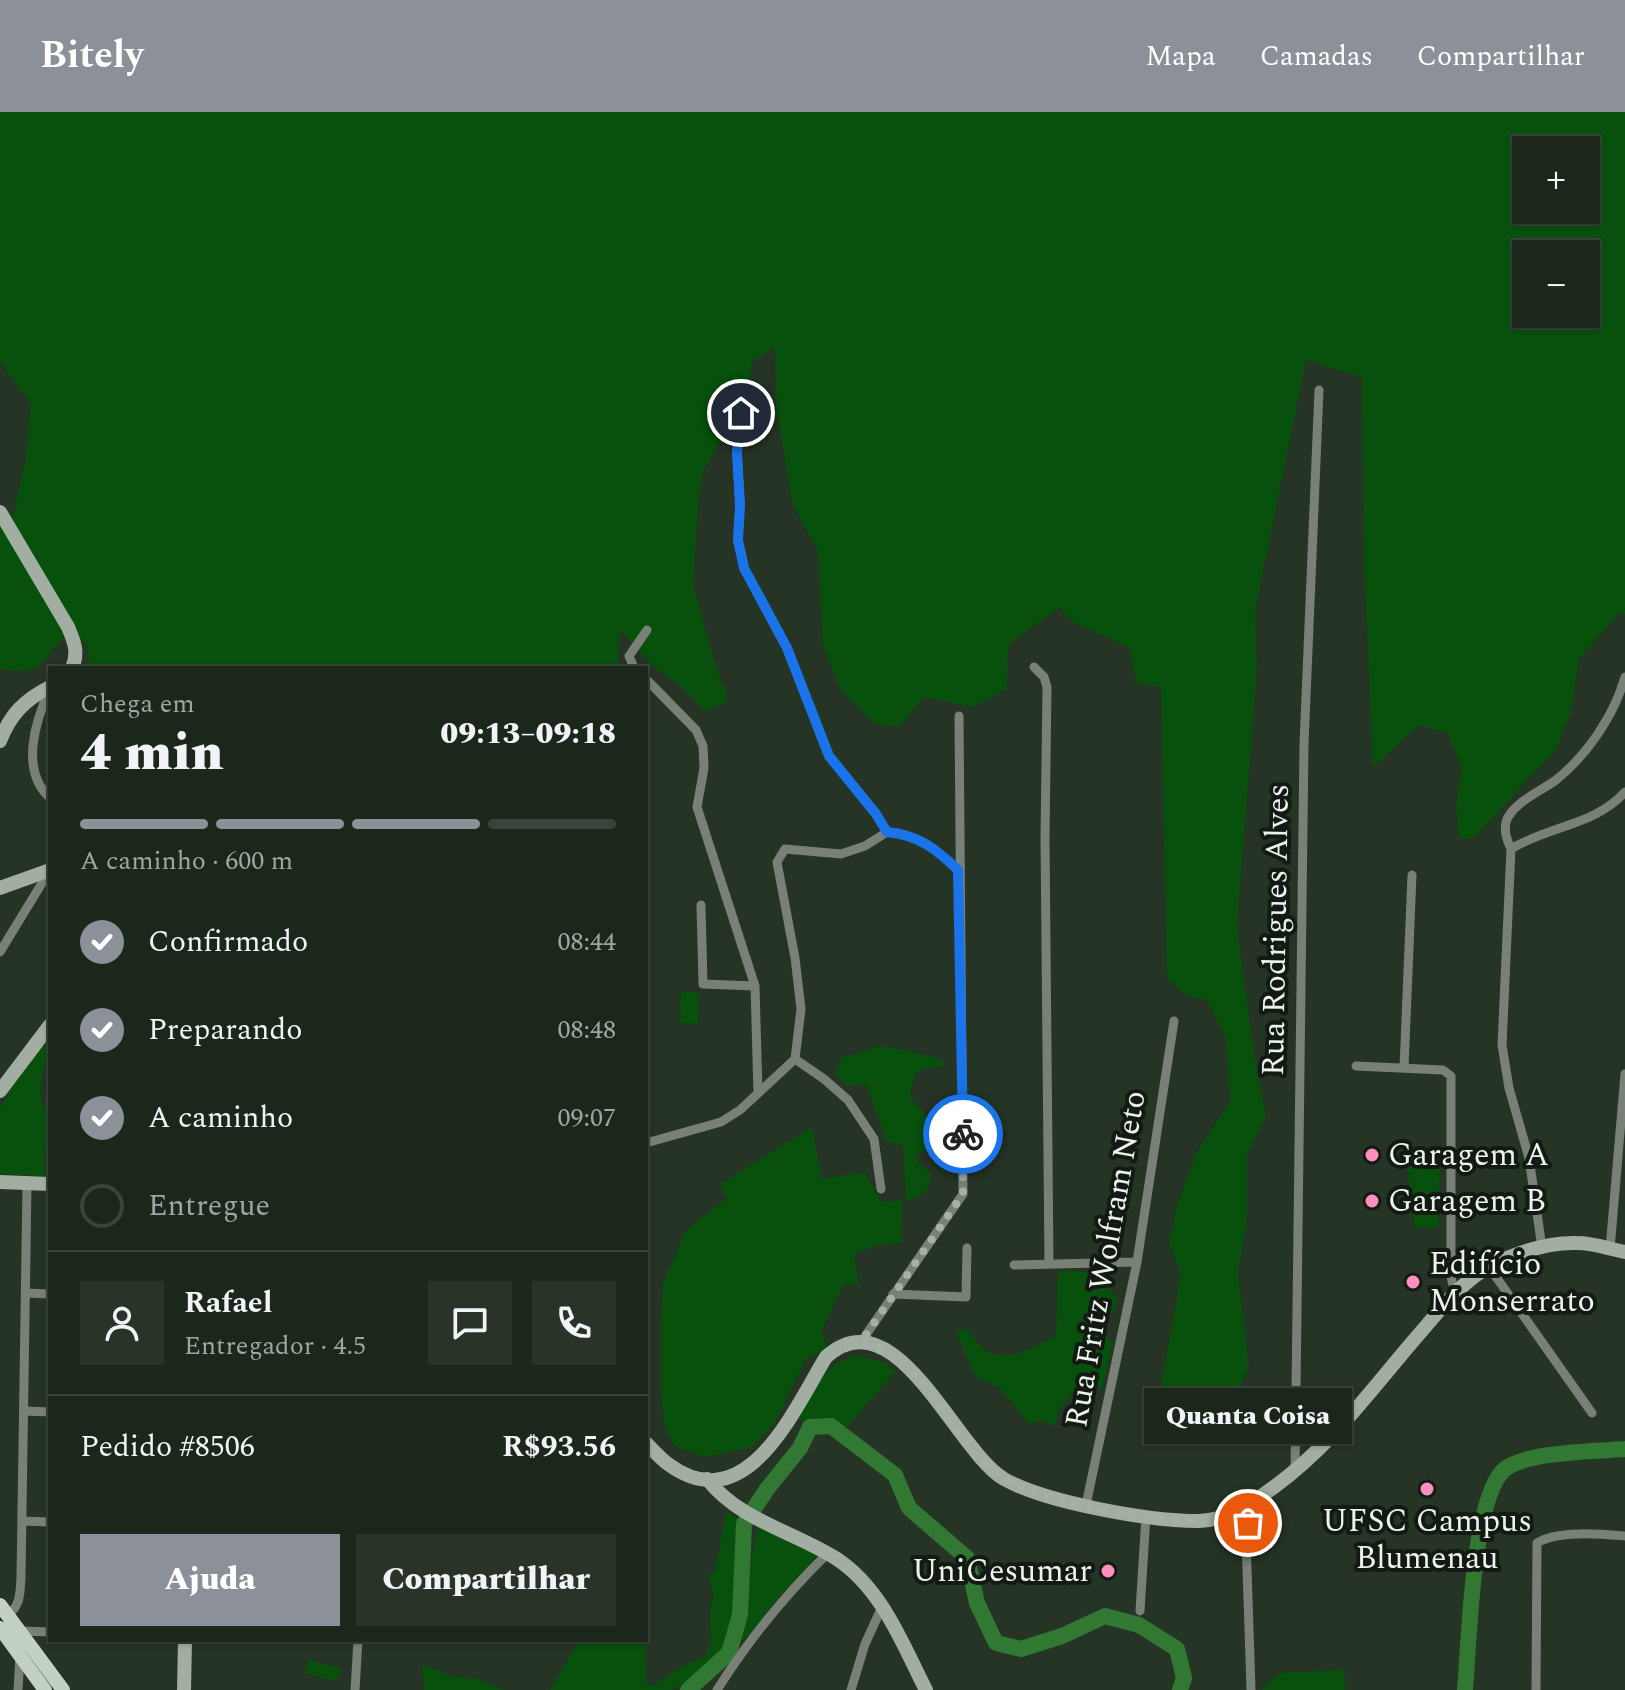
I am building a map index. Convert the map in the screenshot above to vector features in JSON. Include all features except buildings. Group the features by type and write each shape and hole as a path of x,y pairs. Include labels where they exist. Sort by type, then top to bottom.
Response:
{"main road":[{"path":"0,512 68,627 76,646 73,666"},
{"path":"0,741 17,709 48,689"},
{"path":"0,888 48,871"},
{"path":"0,1091 48,1028"},
{"path":"0,1182 48,1184"},
{"path":"727,1490 773,1445 826,1357 836,1348 861,1342 889,1351 914,1372 984,1464 1002,1477 1047,1497 1146,1515 1200,1521 1245,1508 1295,1471 1338,1431 1470,1279 1489,1267 1542,1248 1577,1243 1618,1250"},
{"path":"648,1445 675,1469 727,1490 765,1523 827,1554 865,1583 882,1607 926,1690"},
{"path":"3,1616 21,1631 63,1690"},
{"path":"3,1616 20,1655 45,1690"},
{"path":"184,1690 185,1642"}],"street":[{"name":"Rua Rodrigues Alves","path":"1295,1471 1304,744 1319,390"},
{"path":"741,413 737,453 740,505 738,540 744,568 787,648 829,756 887,832"},
{"path":"633,666 629,656 647,630"},
{"path":"1034,667 1044,677 1047,687 1045,837 1049,1264"},
{"path":"1542,1248 1529,1158 1509,1088 1502,1045 1511,849 1505,836 1507,819 1522,802 1579,759 1597,737 1625,677"},
{"path":"648,681 696,730 703,746 704,768 697,807 755,986 758,1093"},
{"path":"48,693 36,720 33,747 39,783 48,795"},
{"path":"861,1342 963,1194 959,716"},
{"path":"1511,849 1553,829 1589,819 1611,807 1625,792"},
{"path":"648,1142 721,1122 740,1110 795,1059 801,1009 777,862 785,849 841,854 865,846 887,832 907,834 931,845 958,870"},
{"path":"0,952 48,873"},
{"path":"1404,1068 1412,875"},
{"path":"701,905 703,984 755,986"},
{"name":"Rua Fritz Wolfram Neto","path":"1086,1505 1137,1262 1174,1021"},
{"path":"795,1059 848,1100 874,1139 881,1189"},
{"path":"1356,1066 1443,1070 1451,1076 1451,1277 1455,1293"},
{"path":"1618,1250 1625,1074"},
{"path":"3,1616 16,1609 19,1600 27,1184"},
{"path":"893,1294 966,1297 967,1248"},
{"path":"1014,1265 1137,1262"},
{"path":"1489,1267 1592,1413"},
{"path":"26,1293 48,1294"},
{"path":"24,1411 48,1412"},
{"path":"1245,1508 1251,1690"},
{"path":"1140,1611 1146,1515"},
{"path":"22,1521 48,1522"},
{"path":"1536,1690 1537,1543 1546,1538 1594,1534 1625,1536"},
{"path":"717,1690 780,1605 827,1554"},
{"path":"851,1690 865,1644 882,1607"},
{"path":"21,1631 48,1632"},
{"path":"355,1690 358,1642"},
{"path":"18,1690 20,1655"}],"green space":[{"path":"0,112 1625,112 1625,616 1621,611 1579,659 1570,715 1556,749 1474,838 1459,839 1456,804 1462,769 1448,733 1419,725 1373,767 1364,561 1362,377 1306,360 1255,611 1257,669 1237,926 1253,1048 1266,1116 1247,1155 1247,1217 1238,1275 1249,1367 1238,1392 1223,1398 1208,1422 1184,1432 1163,1424 1162,1382 1181,1273 1169,1244 1178,1203 1197,1152 1230,1102 1226,1038 1206,999 1187,996 1167,979 1161,687 1136,683 1130,648 1073,622 1059,607 1008,645 1007,689 974,707 924,697 899,727 874,723 841,690 823,645 818,551 793,505 776,409 775,347 752,362 744,427 716,447 704,470 699,492 693,585 728,701 706,711 680,685 654,667 620,630 618,666 89,666 87,644 66,633 46,659 32,669 13,671 0,668 0,524 14,512 26,457 31,404 0,362"},
{"path":"681,992 699,992 698,1024 680,1023"},
{"path":"48,1041 40,1087 48,1110 45,1176 0,1174 0,1109 13,1085"},
{"path":"881,1046 943,1060 945,1066 919,1071 912,1087 910,1097 943,1135 917,1155 917,1162 930,1172 929,1185 924,1193 902,1201 901,1243 879,1245 854,1254 859,1285 844,1283 821,1332 827,1348 806,1359 774,1424 752,1447 706,1457 674,1446 664,1423 661,1389 663,1285 684,1234 728,1198 720,1184 812,1127 822,1179 865,1172 881,1202 906,1199 903,1145 887,1142 866,1084 846,1086 836,1073 841,1058"},
{"path":"1407,1165 1440,1165 1438,1228 1415,1228"},
{"path":"1058,1272 1096,1273 1118,1299 1113,1313 1090,1312 1087,1332 1101,1334 1113,1342 1102,1390 1080,1383 1058,1412 1054,1426 1042,1420 1029,1424 1000,1388 976,1377 956,1332 965,1328 985,1350 996,1355 1023,1352 1041,1344 1056,1335"},
{"path":"859,1356 885,1363 896,1371 846,1428 826,1420 808,1424 798,1420 828,1370 837,1363"},
{"path":"726,1512 742,1520 735,1606 728,1649 709,1666 672,1690 550,1690 579,1642 645,1643 646,1684 654,1685 705,1656 711,1644 710,1608 714,1595 708,1575 715,1571"},
{"path":"758,1527 817,1555 755,1628 737,1644 748,1602 748,1579"},
{"path":"309,1659 341,1669 337,1682 305,1673"},
{"path":"422,1664 454,1677 478,1679 504,1690 424,1690"},
{"path":"1345,1670 1345,1690 1262,1690 1279,1673"}],"waterway":[{"path":"688,1690 729,1653 740,1615 744,1524 800,1448 810,1427 831,1426 895,1475 909,1508 967,1558 977,1603 996,1643 1021,1649 1062,1636 1105,1616 1139,1625 1177,1649 1184,1678 1180,1690"},
{"path":"1465,1690 1474,1573 1485,1509 1494,1484 1505,1469 1529,1459 1562,1453 1625,1449"}],"way so far":[{"path":"963,1134 963,1194 861,1342 889,1351 914,1372 984,1464 1025,1489 1107,1510 1200,1521 1245,1508 1248,1523"}],"place":[{"name":"Garagem A","path":"1372,1155"},
{"name":"Garagem B","path":"1372,1201"},
{"name":"Edifício Monserrato","path":"1413,1282"},
{"name":"UFSC Campus Blumenau","path":"1427,1489"},
{"name":"Quanta Coisa","path":"1248,1523"},
{"name":"UniCesumar","path":"1108,1571"}],"route":[{"path":"741,413 737,453 740,505 738,540 744,568 787,648 821,740 829,756 887,832 907,834 931,845 958,870 963,1134"}]}
